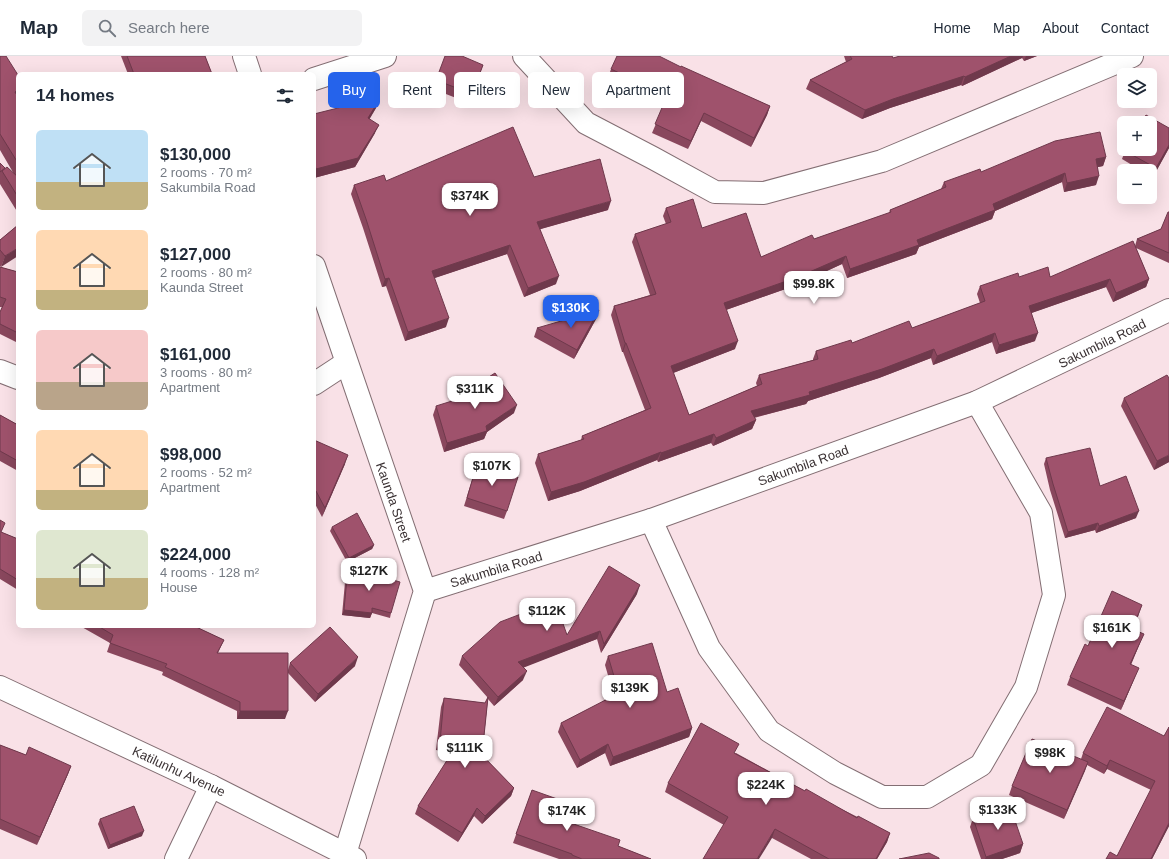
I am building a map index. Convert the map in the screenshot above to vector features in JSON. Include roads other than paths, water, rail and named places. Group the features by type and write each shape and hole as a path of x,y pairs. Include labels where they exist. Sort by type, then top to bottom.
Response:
{"street":[{"path":"244,56 249,72"},
{"path":"316,78 385,56"},
{"path":"524,56 586,123 715,192 764,193 882,161 1132,56"},
{"name":"Kaunda Street","path":"316,272 425,591"},
{"name":"Sakumbila Road","path":"425,591 651,520 977,402 1169,310"},
{"path":"316,383 346,363"},
{"path":"0,370 16,377"},
{"path":"651,520 709,648 769,731 835,773 882,797 927,797 981,766 1026,687 1054,595 1041,513 977,402"},
{"path":"350,856 425,591"},
{"name":"Katilunhu Avenue","path":"0,687 211,786 350,856"},
{"path":"176,859 211,786"}]}
